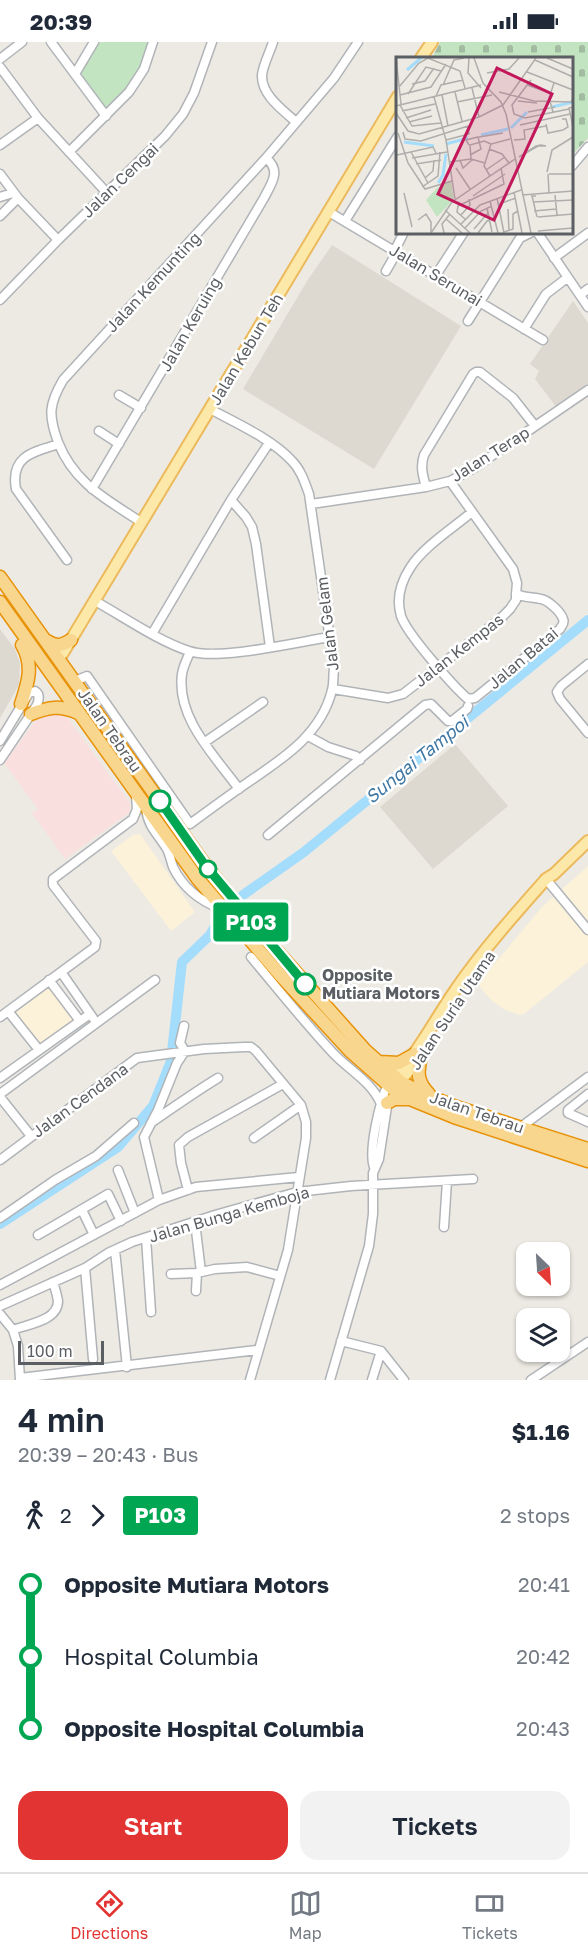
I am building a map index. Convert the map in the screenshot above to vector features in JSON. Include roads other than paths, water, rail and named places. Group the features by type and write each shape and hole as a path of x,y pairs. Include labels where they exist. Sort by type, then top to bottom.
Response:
{"highway":[{"name":"Jalan Tebrau","path":"0,577 205,865 320,1001 410,1099 454,1117 588,1161"},
{"name":"Jalan Tebrau","path":"0,602 197,878 277,979 316,1013 362,1062 394,1083 432,1098 588,1149"},
{"path":"0,610 28,656 29,680 21,704"},
{"path":"47,641 61,646 71,640"},
{"path":"36,654 43,658 60,659 58,675 98,732 104,748"},
{"path":"31,714 52,707 65,708 79,713"},
{"path":"378,1062 399,1063 418,1055 419,1080 432,1098"},
{"path":"384,1104 394,1099 410,1099"}],"main road":[{"path":"422,57 432,42"},
{"name":"Jalan Kebun Teh","path":"60,659 396,99"},
{"path":"386,115 396,109"},
{"name":"Jalan Kebun Teh","path":"60,659 92,615 95,601"},
{"name":"Jalan Suria Utama","path":"394,1083 418,1055 478,966 550,878 588,841"}],"street":[{"path":"0,59 22,42"},
{"path":"51,42 106,116"},
{"path":"75,74 94,42"},
{"path":"69,152 129,92 144,69 153,42"},
{"name":"Jalan Cengai","path":"0,300 165,136 183,114 194,93 212,42"},
{"path":"273,42 262,75 264,86 270,97 296,122"},
{"name":"Jalan Kemunting","path":"141,522 92,489 73,470 59,444 51,420 50,411 54,396 63,380 266,158 334,78 358,42"},
{"path":"0,67 38,118 107,193"},
{"path":"0,144 38,118"},
{"path":"345,221 396,139"},
{"path":"573,165 588,147"},
{"name":"Jalan Keruing","path":"92,489 264,198 275,174 274,166 266,158"},
{"path":"0,174 16,196 58,240"},
{"path":"0,197 16,196"},
{"path":"0,216 16,196"},
{"name":"Jalan Serunai","path":"328,212 543,340"},
{"path":"554,258 588,233"},
{"path":"386,271 403,234"},
{"path":"436,275 463,234"},
{"path":"468,321 520,238 528,234"},
{"path":"538,234 588,307"},
{"path":"524,329 546,294 567,278"},
{"path":"580,295 588,290"},
{"path":"426,487 422,471 424,456 472,374 476,372 513,398 535,426"},
{"name":"Jalan Terap","path":"311,504 426,487 450,481 474,468 588,390"},
{"path":"119,395 141,408"},
{"name":"Jalan Gelam","path":"73,678 87,676 190,824 282,759 317,725 333,689 334,667 311,504 303,477 292,461 269,442 210,409"},
{"path":"99,431 119,444"},
{"path":"152,634 231,500 269,442"},
{"path":"59,444 36,451 22,459 15,471 15,480 16,489 67,560"},
{"path":"450,481 513,569 517,583 516,594"},
{"path":"231,500 252,527 270,647"},
{"path":"438,667 401,617 399,602 401,585 420,555 472,513"},
{"name":"Jalan Kempas","path":"333,689 388,698 403,694 500,619 516,600 516,594"},
{"name":"Jalan Batai","path":"438,667 464,696 471,700 560,629 563,619 553,606 544,599 526,598 516,594"},
{"path":"95,601 152,634 190,652 220,654 330,637"},
{"path":"190,652 183,671 183,691 187,712 205,742 239,789"},
{"path":"588,664 557,692 588,732"},
{"path":"0,741 21,704 29,693 35,691 38,702 0,760"},
{"path":"205,742 263,702"},
{"path":"268,835 425,705 431,704 448,721 452,722 468,706"},
{"path":"308,736 328,747 356,756 360,760"},
{"path":"0,1017 95,947 96,943 53,885 53,879 133,819 137,809 135,792"},
{"path":"146,808 147,821 166,849 173,866 188,889 211,905 224,910"},
{"path":"133,819 147,821"},
{"path":"550,878 588,930"},
{"path":"251,957 277,979 305,1022 341,1061 374,1091 384,1104"},
{"path":"61,972 97,1023"},
{"path":"50,980 80,1021"},
{"path":"32,1136 0,1095 155,980"},
{"path":"8,1011 39,1050"},
{"path":"305,1022 316,1013"},
{"path":"0,1078 90,1014"},
{"path":"159,1200 145,1134 183,1051 180,1043 184,1026"},
{"name":"Jalan Cendana","path":"0,1160 137,1058 160,1053 251,1047 301,1104"},
{"path":"341,1061 362,1062"},
{"path":"521,1127 588,1077"},
{"path":"152,1122 172,1110 192,1093 218,1078"},
{"path":"330,1380 369,1246 373,1214 374,1170 378,1159 384,1104 394,1083"},
{"path":"188,1190 179,1144 283,1084"},
{"path":"588,1094 568,1110 568,1113 588,1122"},
{"path":"250,1380 288,1250 306,1138 306,1122 301,1104 254,1137"},
{"path":"0,1218 55,1180 96,1156 134,1124"},
{"path":"118,1170 135,1213"},
{"path":"351,1186 374,1170"},
{"name":"Jalan Bunga Kemboja","path":"0,1285 159,1200 196,1187 299,1177"},
{"name":"Jalan Bunga Kemboja","path":"0,1306 85,1268 132,1242 297,1192 351,1186 473,1179"},
{"path":"444,1227 447,1181"},
{"path":"38,1235 108,1194 120,1221"},
{"path":"82,1210 94,1235"},
{"path":"195,1222 199,1272 196,1291"},
{"path":"146,1238 151,1312"},
{"path":"115,1250 127,1366"},
{"path":"171,1274 247,1267 280,1276"},
{"path":"85,1268 93,1359"},
{"path":"13,1330 49,1317 55,1312 58,1301 53,1282"},
{"path":"0,1314 13,1330 18,1346 20,1379 257,1350"},
{"path":"341,1341 381,1351 404,1380"},
{"path":"531,1380 545,1376 588,1342"},
{"path":"372,1380 381,1351"}],"waterway":[{"name":"Sungai Tampoi","path":"243,895 304,852 588,620"},
{"name":"Sungai Tampoi","path":"0,1224 118,1147 153,1106 171,1061 182,962 210,935 221,916"}],"place":[{"name":"Opposite Mutiara Motors","path":"305,984"}]}
